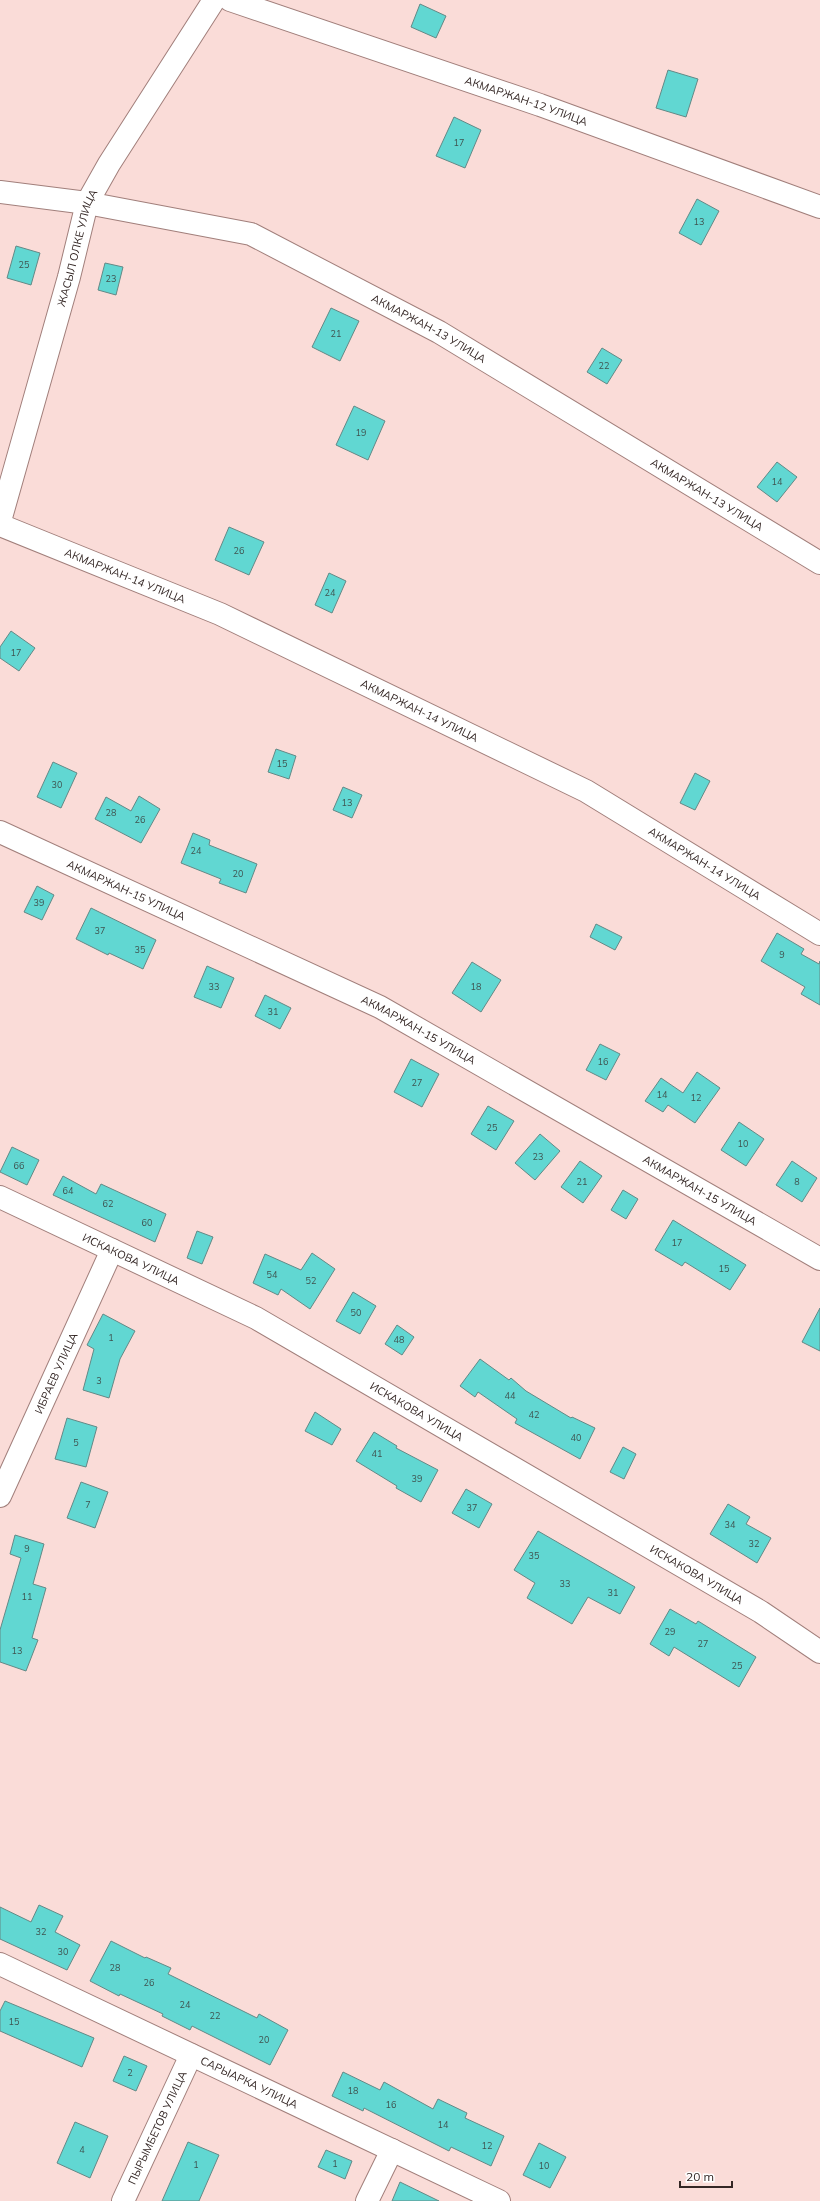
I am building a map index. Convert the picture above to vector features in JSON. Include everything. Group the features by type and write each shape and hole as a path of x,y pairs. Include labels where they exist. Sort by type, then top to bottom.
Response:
{"street":[{"name":"ЖАСЫЛ ОЛКЕ УЛИЦА","path":"0,521 68,277 87,203 109,164 214,0"},
{"name":"АКМАРЖАН-12 УЛИЦА","path":"230,0 540,105 820,208"},
{"name":"АКМАРЖАН-13 УЛИЦА","path":"0,192 87,203 251,234 439,332 820,563"},
{"name":"АКМАРЖАН-14 УЛИЦА","path":"0,525 220,614 586,791 820,934"},
{"name":"АКМАРЖАН-15 УЛИЦА","path":"0,832 380,1007 820,1259"},
{"name":"ИСКАКОВА УЛИЦА","path":"0,1197 256,1318 761,1612 820,1652"},
{"name":"ИБРАЕВ УЛИЦА","path":"0,1496 112,1250"},
{"name":"САРЫАРКА УЛИЦА","path":"0,1964 499,2201"},
{"name":"ПЫРЫМБЕТОВ УЛИЦА","path":"123,2201 191,2055"},
{"path":"367,2201 392,2150"}],"building":[{"path":"420,4 446,16 436,38 411,27"},
{"path":"668,70 698,79 686,117 656,108"},
{"path":"454,117 481,130 465,168 436,156"},
{"path":"697,199 719,211 701,245 679,233"},
{"path":"16,246 40,253 31,285 7,278"},
{"path":"105,263 123,267 116,295 98,290"},
{"path":"331,308 359,321 340,361 312,347"},
{"path":"602,348 622,360 607,384 587,372"},
{"path":"354,406 385,421 368,460 336,445"},
{"path":"777,462 797,477 777,502 757,487"},
{"path":"229,527 264,542 249,575 215,560"},
{"path":"329,573 346,581 332,613 315,605"},
{"path":"11,631 35,648 19,671 0,658 0,647"},
{"path":"276,749 296,756 289,779 268,772"},
{"path":"53,762 77,773 61,808 37,797"},
{"path":"695,773 710,781 695,810 680,803"},
{"path":"343,787 362,795 352,818 333,810"},
{"path":"139,796 160,809 141,843 95,819 106,797 131,811"},
{"path":"193,833 210,840 209,845 257,864 246,893 219,883 221,879 181,863"},
{"path":"37,886 54,895 42,920 24,912"},
{"path":"91,908 156,940 143,969 109,953 108,955 76,939"},
{"path":"596,924 622,937 615,950 590,937"},
{"path":"777,933 804,949 801,954 819,964 820,961 820,1005 801,994 805,987 761,961"},
{"path":"472,962 501,980 481,1012 452,993"},
{"path":"207,966 234,978 221,1008 194,997"},
{"path":"265,995 291,1008 280,1029 255,1016"},
{"path":"600,1044 620,1054 606,1080 586,1070"},
{"path":"411,1059 439,1074 422,1107 394,1092"},
{"path":"697,1072 720,1088 695,1123 668,1105 663,1112 645,1101 661,1078 683,1093"},
{"path":"488,1106 514,1121 496,1150 471,1134"},
{"path":"739,1122 764,1139 746,1166 721,1150"},
{"path":"540,1134 560,1151 535,1180 515,1163"},
{"path":"12,1147 39,1160 27,1185 0,1172"},
{"path":"580,1161 602,1176 583,1203 561,1187"},
{"path":"792,1161 817,1178 802,1202 776,1185"},
{"path":"63,1176 96,1194 101,1184 166,1214 155,1242 53,1195"},
{"path":"623,1190 638,1199 626,1219 611,1210"},
{"path":"673,1220 746,1265 730,1290 685,1262 682,1266 655,1250"},
{"path":"197,1231 213,1237 202,1264 187,1258"},
{"path":"312,1253 335,1269 310,1309 281,1289 278,1295 253,1283 265,1254 301,1270"},
{"path":"353,1292 376,1306 360,1334 336,1321"},
{"path":"820,1308 820,1351 802,1342"},
{"path":"103,1314 135,1331 120,1359 109,1398 83,1390 94,1349 87,1345"},
{"path":"397,1325 414,1337 402,1355 385,1344"},
{"path":"480,1359 509,1380 511,1378 526,1391 571,1418 572,1417 595,1428 580,1459 515,1423 517,1419 478,1392 475,1397 460,1386"},
{"path":"315,1412 341,1429 332,1445 305,1431"},
{"path":"67,1418 97,1427 86,1467 55,1459"},
{"path":"374,1432 397,1446 396,1448 438,1470 421,1502 396,1488 397,1486 356,1461"},
{"path":"623,1447 636,1454 624,1479 610,1472"},
{"path":"81,1482 108,1492 95,1528 67,1518"},
{"path":"466,1489 492,1504 479,1528 452,1513"},
{"path":"728,1504 750,1517 746,1524 771,1538 757,1563 710,1534"},
{"path":"538,1531 635,1587 620,1614 588,1597 572,1624 527,1598 535,1583 514,1570"},
{"path":"15,1535 44,1544 33,1584 46,1588 32,1638 38,1640 26,1671 0,1662 0,1630 21,1558 10,1554"},
{"path":"670,1609 696,1624 698,1621 756,1657 739,1687 674,1647 669,1656 650,1644"},
{"path":"39,1905 63,1916 55,1932 80,1945 67,1970 0,1939 0,1907 31,1922"},
{"path":"111,1941 145,1958 146,1957 171,1968 168,1974 257,2018 259,2014 288,2030 270,2065 192,2026 190,2030 162,2016 163,2014 120,1994 119,1996 90,1981"},
{"path":"5,2001 94,2038 82,2067 0,2031 0,2011"},
{"path":"124,2056 147,2066 136,2091 113,2081"},
{"path":"343,2072 380,2090 384,2082 433,2109 438,2099 467,2113 465,2118 504,2136 491,2166 451,2147 449,2151 364,2108 363,2111 332,2096"},
{"path":"75,2122 108,2136 90,2178 57,2163"},
{"path":"188,2142 219,2155 199,2201 162,2201"},
{"path":"539,2143 566,2157 550,2188 523,2175"},
{"path":"326,2150 352,2161 345,2179 318,2167"},
{"path":"400,2182 439,2201 392,2201"}]}
